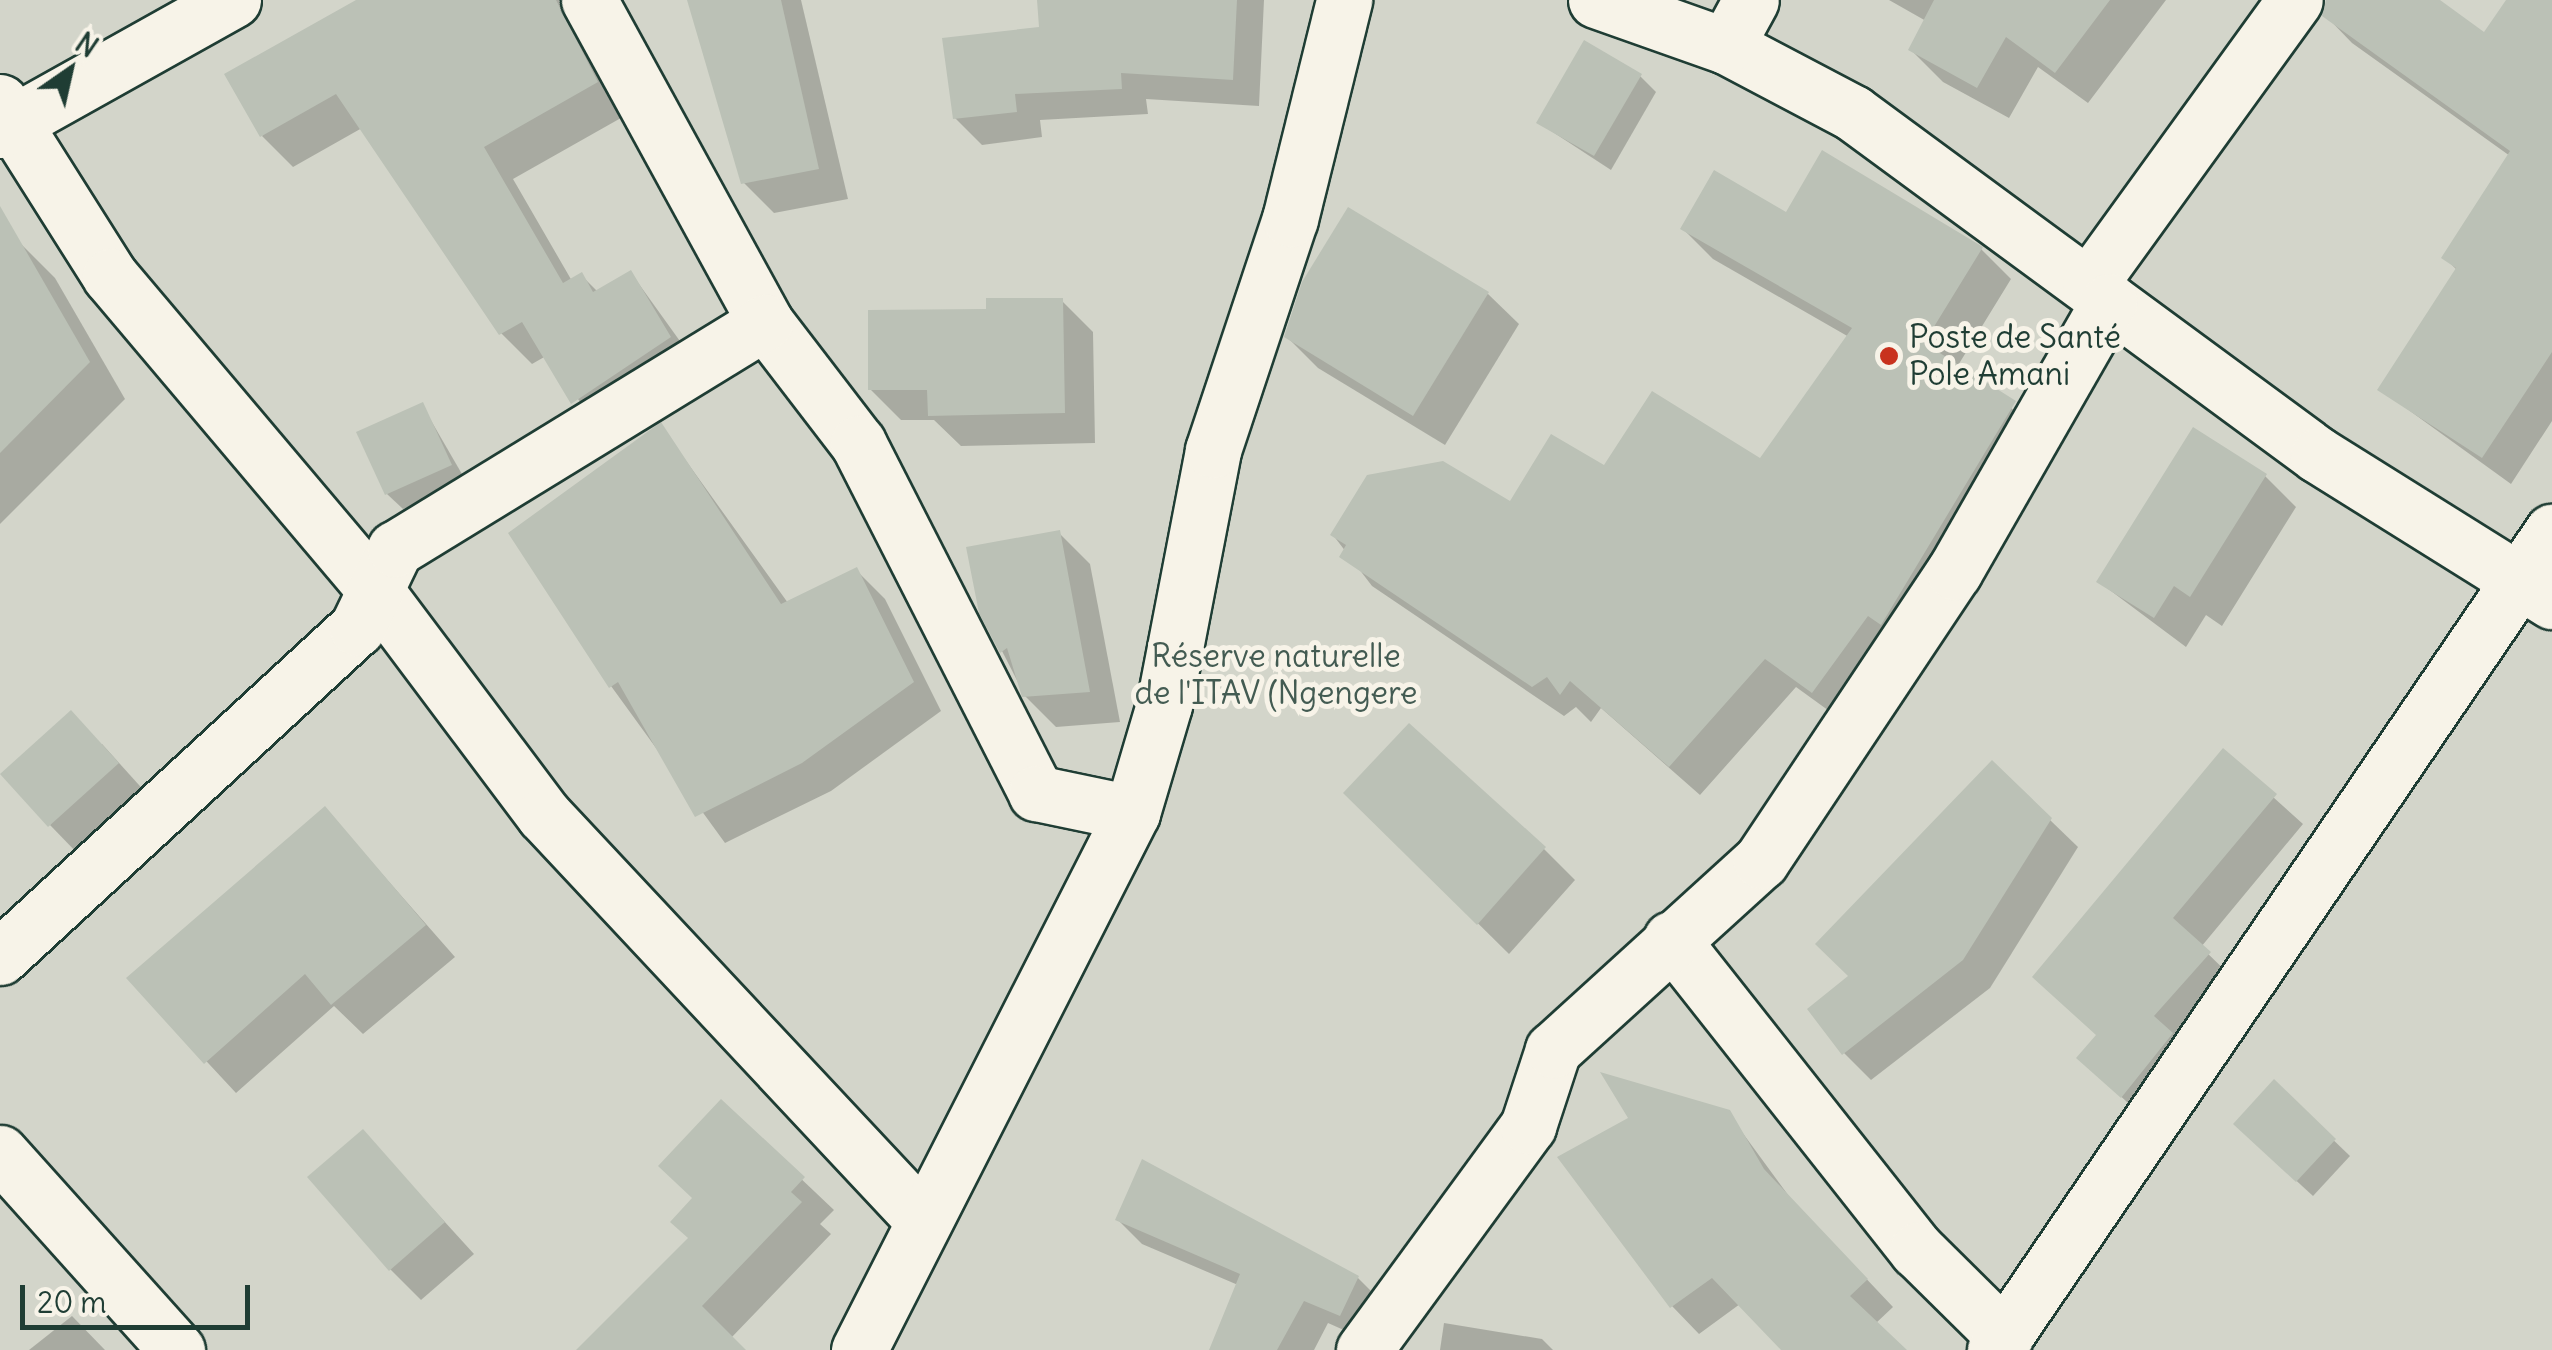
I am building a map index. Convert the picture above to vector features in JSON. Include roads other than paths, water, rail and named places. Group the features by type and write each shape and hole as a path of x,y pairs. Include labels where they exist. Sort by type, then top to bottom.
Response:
{"street":[{"path":"233,0 4,118 110,276 375,590 544,815 924,1221"},
{"path":"589,0 765,322 858,444 1036,793 1132,812"},
{"path":"859,1350 1132,812 1164,705 1213,450 1290,219 1344,0"},
{"path":"1596,0 1738,23 1853,114 2318,455 2534,589"},
{"path":"1364,1350 1528,1126 1552,1050 1761,861 1954,572 2100,292 2296,0"},
{"path":"0,957 244,740 358,628 394,550 765,322"},
{"path":"1671,939 1917,1250 2000,1344 2534,589 2552,532"},
{"path":"0,1153 178,1350"}],"place":[{"name":"Poste de Santé Pole Amani","path":"1889,356"}],"park label":[{"name":"Réserve naturelle de l'ITAV (Ngengere","path":"1276,676"}]}
